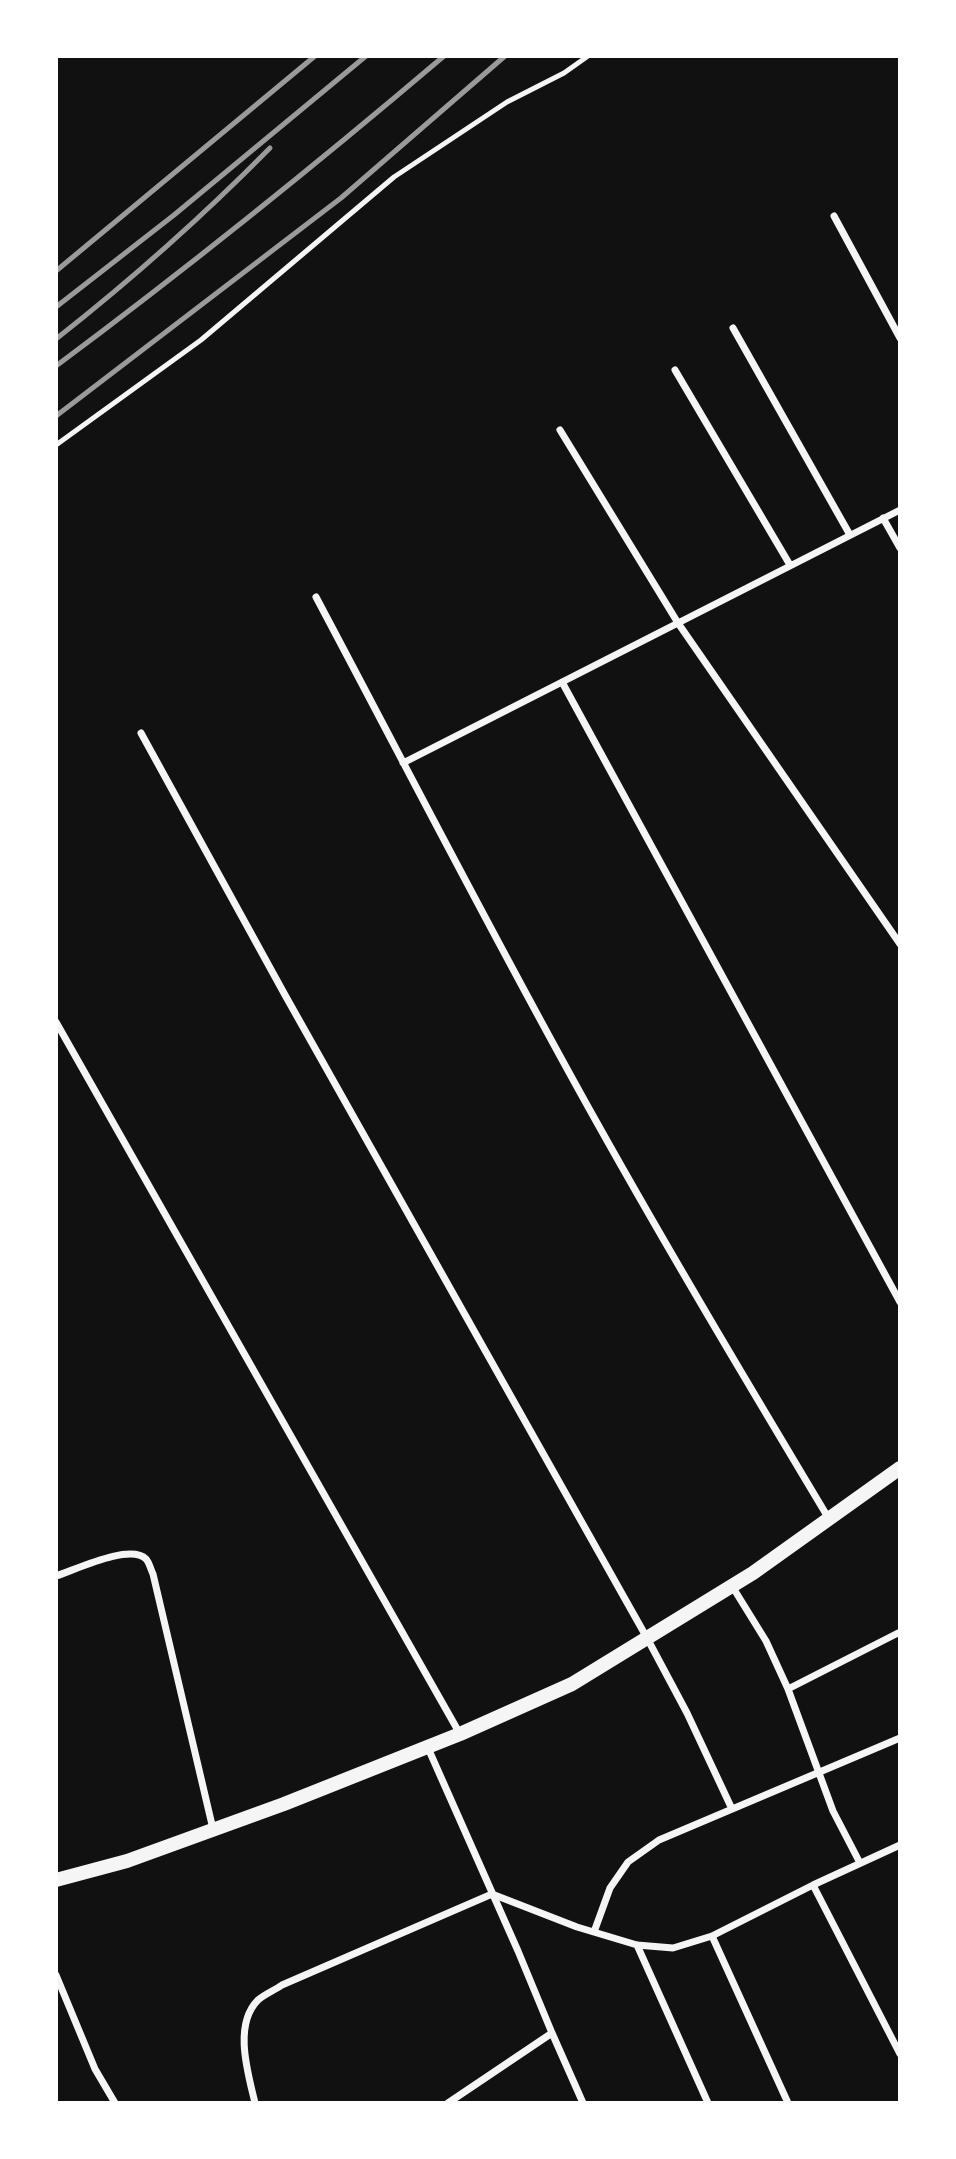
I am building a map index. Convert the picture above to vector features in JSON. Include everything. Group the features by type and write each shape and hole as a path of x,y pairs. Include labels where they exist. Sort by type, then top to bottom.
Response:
{"main road":[{"path":"56,1880 127,1861 213,1829 460,1734 572,1684 732,1586 900,1468"}],"street":[{"path":"834,216 900,338"},
{"path":"733,328 850,535"},
{"path":"675,370 790,565"},
{"path":"560,430 678,623 900,944"},
{"path":"404,763 900,510"},
{"path":"883,518 900,548"},
{"path":"316,597 516,975 602,1131 691,1288 829,1519"},
{"path":"562,682 900,1302"},
{"path":"141,733 292,1007 648,1638 732,1809"},
{"path":"56,1022 460,1734"},
{"path":"56,1576 116,1555 134,1553 146,1559 153,1574 213,1829"},
{"path":"732,1586 766,1641 788,1689 834,1811 860,1863"},
{"path":"788,1689 900,1633"},
{"path":"594,1932 610,1888 628,1862 659,1840 900,1738"},
{"path":"427,1747 519,1951 583,2103"},
{"path":"255,2103 243,2046 245,2024 257,2001 282,1985 492,1894 636,1945 673,1948 712,1936 900,1845"},
{"path":"813,1885 900,2054"},
{"path":"712,1936 788,2103"},
{"path":"636,1945 708,2103"},
{"path":"56,1975 94,2069 115,2103"},
{"path":"447,2103 552,2033"}],"lane":[{"path":"56,445 201,340 394,177 507,102 564,73 588,56"}],"railway":[{"path":"56,271 315,56"},
{"path":"56,307 174,215 366,56"},
{"path":"56,366 253,214 444,56"},
{"path":"56,416 341,198 505,56"},
{"path":"56,339 166,247 270,148"}]}
